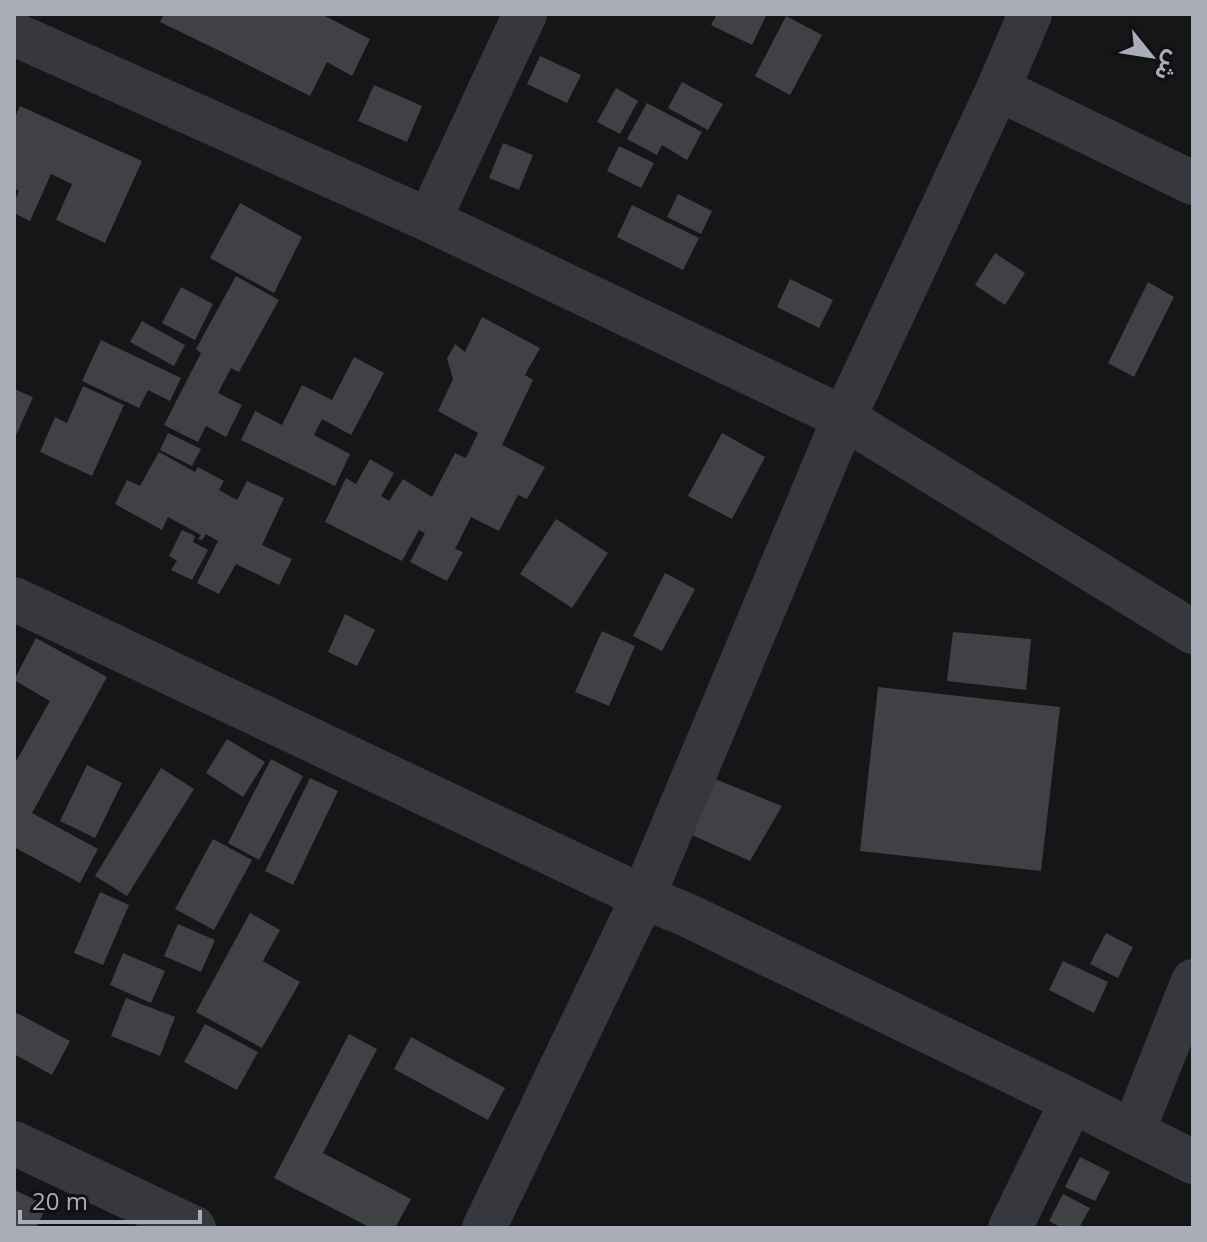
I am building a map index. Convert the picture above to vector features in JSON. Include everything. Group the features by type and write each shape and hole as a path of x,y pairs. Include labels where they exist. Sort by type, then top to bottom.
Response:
{"street":[{"path":"429,220 525,14"},
{"path":"484,1228 643,897 844,418 1030,14"},
{"path":"14,34 429,220 844,418 1193,632"},
{"path":"998,89 1193,183"},
{"path":"14,599 643,897 687,915 1193,1162"},
{"path":"1133,1132 1193,981"},
{"path":"1010,1228 1072,1101"},
{"path":"14,1145 194,1228"}],"building":[{"path":"164,14 321,14 370,39 352,76 327,62 310,96 160,22"},
{"path":"717,14 767,14 752,45 711,25"},
{"path":"786,16 822,35 790,95 755,76"},
{"path":"540,56 581,75 567,103 527,84"},
{"path":"682,82 723,104 708,130 668,108"},
{"path":"374,85 422,106 407,142 358,121"},
{"path":"616,88 638,101 620,134 597,122"},
{"path":"647,103 702,132 687,160 662,145 657,155 627,139"},
{"path":"20,106 142,161 105,243 56,220 72,184 51,174 30,221 14,213 19,191 14,188 14,119"},
{"path":"503,143 533,155 519,190 489,178"},
{"path":"619,146 654,163 641,188 607,171"},
{"path":"678,194 712,211 701,234 667,217"},
{"path":"240,203 302,237 274,293 210,258"},
{"path":"632,205 699,238 683,270 617,237"},
{"path":"995,253 1025,273 1005,305 975,285"},
{"path":"236,276 279,300 239,372 231,368 218,393 242,405 226,437 206,426 198,442 164,425 201,353 196,349"},
{"path":"790,279 833,300 819,328 777,307"},
{"path":"1148,282 1174,297 1134,377 1108,363"},
{"path":"181,287 213,304 195,340 162,323"},
{"path":"482,317 540,348 525,375 533,380 502,445 545,467 527,499 518,495 499,531 471,517 455,549 463,552 447,581 410,562 425,533 419,530 402,561 325,522 346,478 356,484 370,459 394,473 381,496 389,501 403,479 432,497 455,453 466,458 478,433 438,411 453,379 447,359 455,344 465,352"},
{"path":"142,321 185,345 174,366 130,342"},
{"path":"101,340 181,378 170,401 148,390 139,408 82,381"},
{"path":"354,357 384,373 351,435 322,419 314,435 350,454 335,486 241,440 255,411 282,425 302,385 332,400"},
{"path":"83,386 124,405 92,476 40,452 55,417 67,423"},
{"path":"14,389 33,397 14,440"},
{"path":"168,433 201,449 192,466 160,450"},
{"path":"722,433 765,457 732,519 688,496"},
{"path":"159,452 195,472 198,467 224,481 219,490 237,500 247,481 284,498 262,545 292,559 279,585 236,564 219,594 197,583 218,541 206,534 202,540 198,539 201,535 168,517 162,530 115,504 127,480 140,486"},
{"path":"556,519 608,553 572,608 520,574"},
{"path":"182,530 195,536 193,542 208,550 192,580 171,570 177,561 169,556"},
{"path":"665,573 695,589 662,651 633,636"},
{"path":"345,614 375,630 357,666 328,652"},
{"path":"602,631 635,646 609,706 575,692"},
{"path":"953,632 1031,639 1026,690 947,681"},
{"path":"36,638 107,677 32,813 98,849 80,883 14,847 14,765 50,701 14,680"},
{"path":"878,687 1060,707 1041,871 860,851"},
{"path":"227,739 265,762 243,797 206,773"},
{"path":"271,759 303,776 259,860 228,843"},
{"path":"87,765 122,783 95,838 60,821"},
{"path":"161,768 194,789 127,896 95,876"},
{"path":"705,775 782,806 750,861 685,832"},
{"path":"310,778 338,791 293,885 265,871"},
{"path":"213,839 252,860 214,930 175,909"},
{"path":"100,892 129,905 103,965 74,953"},
{"path":"250,913 280,930 263,961 300,982 262,1048 196,1012"},
{"path":"178,924 215,940 201,972 164,956"},
{"path":"1106,933 1133,947 1118,978 1090,964"},
{"path":"123,953 165,971 151,1003 110,985"},
{"path":"1063,961 1108,982 1094,1013 1049,990"},
{"path":"126,998 175,1017 160,1056 111,1036"},
{"path":"17,1013 70,1041 52,1075 14,1054 14,1019"},
{"path":"205,1024 258,1052 237,1090 184,1062"},
{"path":"349,1034 377,1049 323,1153 411,1199 395,1228 371,1228 274,1178"},
{"path":"411,1037 505,1088 488,1120 394,1069"},
{"path":"1080,1157 1110,1172 1095,1201 1065,1187"},
{"path":"14,1190 47,1205 36,1228 14,1228"},
{"path":"1063,1194 1090,1208 1079,1228 1062,1228 1049,1221"}]}
